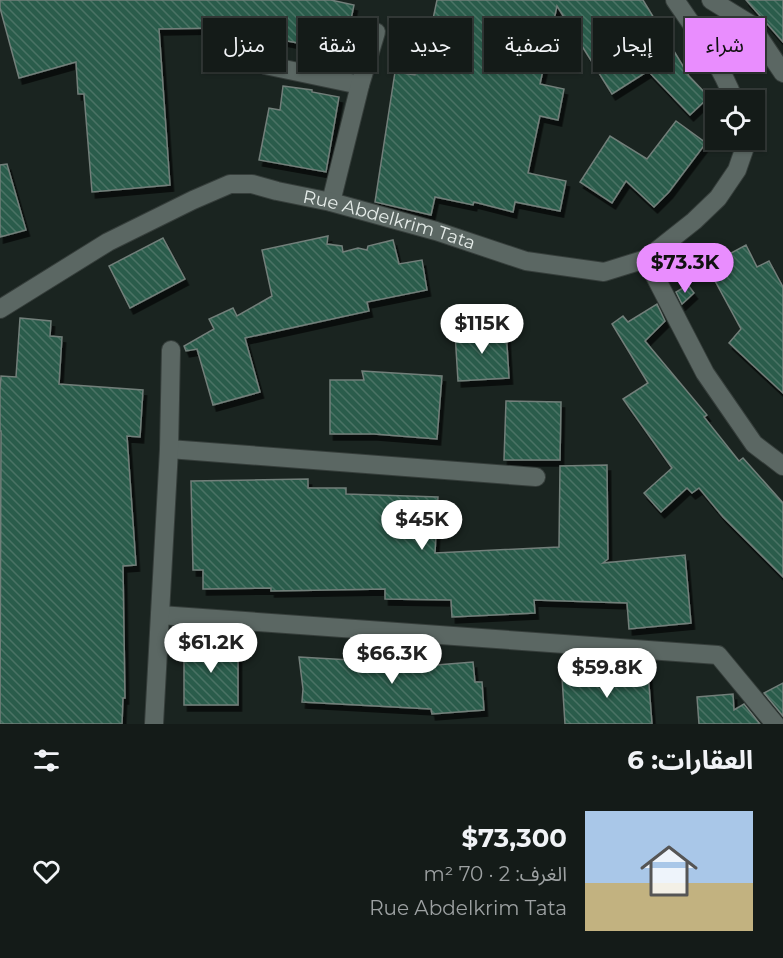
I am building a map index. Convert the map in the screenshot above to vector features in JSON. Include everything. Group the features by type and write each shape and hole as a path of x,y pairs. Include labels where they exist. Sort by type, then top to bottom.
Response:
{"street":[{"path":"675,0 711,52 730,90"},
{"path":"711,0 750,24 783,73"},
{"path":"286,69 360,84"},
{"path":"331,202 364,72"},
{"name":"Rue Abdelkrim Tata","path":"0,309 108,242 230,184 252,184 331,202 436,231 526,261 604,272 646,259 694,221 718,198 737,170 744,150"},
{"path":"646,259 705,373 754,444 783,466"},
{"path":"153,724 169,449 171,350"},
{"path":"169,449 536,477"},
{"path":"160,615 718,654 775,724"}],"building":[{"path":"0,0 331,0 354,5 351,18 298,18 298,43 286,41 286,18 203,18 203,28 159,29 170,185 92,192 84,94 78,94 76,62 19,78 0,8"},
{"path":"437,0 643,0 654,18 593,18 593,64 581,44 581,18 564,18 557,6 554,18 484,18 484,72 543,72 540,84 564,89 558,120 540,116 528,173 566,181 560,211 515,202 513,212 474,202 473,205 435,197 431,215 375,202 395,72 415,75 416,72 472,72 472,18 433,18"},
{"path":"746,0 783,0 783,42 765,22 765,18 762,18"},
{"path":"673,50 685,72 705,93 705,101 690,115 649,72 673,72"},
{"path":"598,72 646,72 612,94"},
{"path":"283,86 339,97 326,172 259,160 269,108 280,110"},
{"path":"676,121 705,142 669,192 654,207 626,181 612,203 580,182 610,136 647,159"},
{"path":"7,164 26,230 0,237 0,165"},
{"path":"328,236 327,244 342,246 343,252 358,248 367,250 368,246 393,240 399,264 422,260 427,290 367,302 369,311 245,338 260,392 213,405 197,349 186,351 184,346 214,329 209,319 233,308 237,316 272,296 262,250"},
{"path":"163,238 185,279 130,308 109,266"},
{"path":"746,245 757,267 769,261 783,287 783,393 729,343 741,329 707,266"},
{"path":"688,285 694,293 682,304 676,292"},
{"path":"657,304 665,321 645,341 707,415 704,417 739,461 743,458 783,503 783,577 723,517 699,488 692,493 687,488 661,512 644,493 672,468 623,399 648,383 612,324 623,316 628,322"},
{"path":"20,318 51,321 50,336 62,337 59,384 143,390 140,437 127,436 136,565 123,566 125,698 123,698 122,724 0,724 0,390 1,376 16,377"},
{"path":"506,329 509,378 458,381 455,333"},
{"path":"362,371 442,376 437,439 374,434 330,434 330,380 364,380"},
{"path":"506,401 561,402 560,460 504,460"},
{"path":"607,465 608,559 603,563 685,555 691,623 629,629 627,603 534,600 535,613 452,617 451,600 385,599 385,589 271,591 271,588 203,589 203,570 193,570 191,481 308,479 308,488 346,488 346,494 438,497 435,553 559,547 560,466"},
{"path":"184,644 238,644 238,705 184,705"},
{"path":"299,657 436,665 473,662 475,682 482,682 484,710 432,714 431,709 302,702 303,689"},
{"path":"648,672 652,724 565,724 562,677"},
{"path":"783,683 783,716 764,693"},
{"path":"733,694 734,710 744,704 760,724 699,724 697,697"}]}
